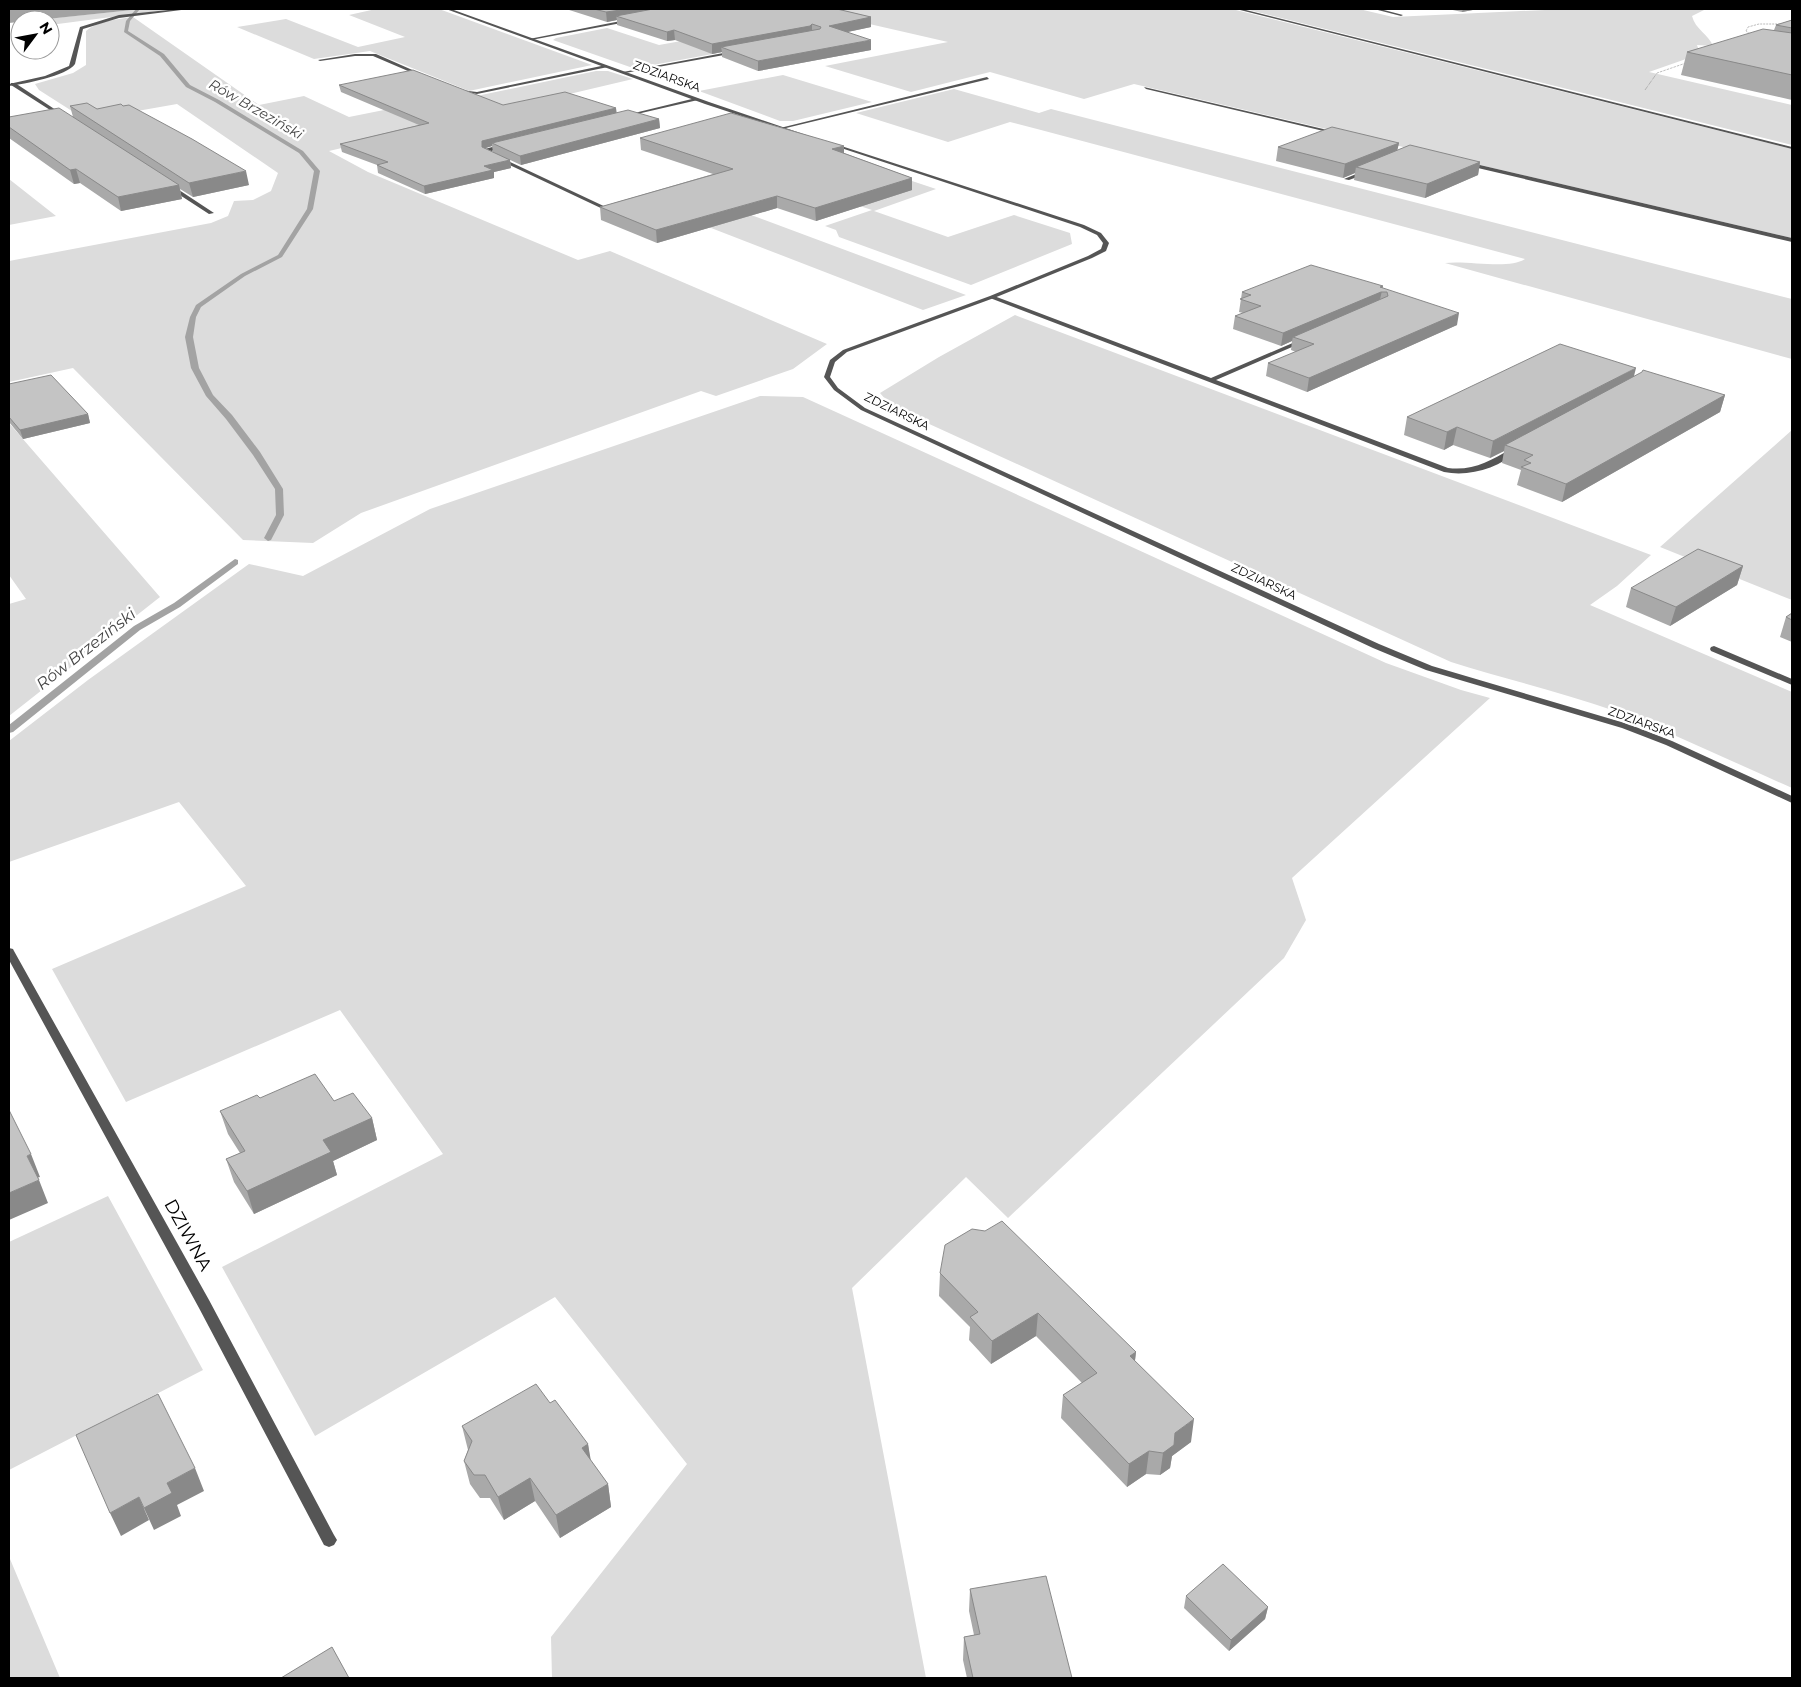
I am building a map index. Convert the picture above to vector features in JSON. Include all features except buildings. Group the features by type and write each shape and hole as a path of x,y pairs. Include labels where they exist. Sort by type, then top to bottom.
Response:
{"street":[{"path":"11,84 46,77 65,70 73,64 81,28 91,23 125,16 187,9"},
{"name":"ZDZIARSKA","path":"448,9 696,98 818,139"},
{"path":"1238,9 1792,148"},
{"path":"1376,9 1401,15"},
{"path":"531,39 640,18"},
{"path":"625,72 741,51"},
{"path":"320,60 355,55 374,55 426,77"},
{"path":"453,88 462,92 477,92 606,66"},
{"path":"782,128 987,78"},
{"path":"11,84 71,122"},
{"path":"1146,88 1339,134"},
{"path":"620,117 696,98"},
{"name":"ZDZIARSKA","path":"827,142 1082,226 1099,234 1106,243 1104,250 1090,257 992,297 845,351 832,361 827,376 836,389 863,409 1376,646 1439,671 1625,726 1677,747 1792,800"},
{"path":"516,143 487,150 486,154 607,209"},
{"path":"1464,163 1792,240"},
{"path":"1348,179 1373,169"},
{"path":"162,181 211,213"},
{"path":"992,297 1447,470 1462,473 1472,472 1522,446"},
{"path":"1211,380 1310,338"},
{"path":"1714,649 1792,682"},
{"name":"DZIWNA","path":"9,951 204,1304 329,1540"}],"path":[{"path":"1755,36 1746,31 1746,29 1760,24 1784,24"},
{"path":"1640,92 1645,90 1657,73 1691,61"}],"shaded area":[{"path":"9,9 142,9 60,18 60,10 10,10 9,23"},
{"path":"142,9 173,9 60,24 60,17"},
{"path":"376,9 439,9 592,65 469,91 370,51 314,59 237,27 286,19 358,47 405,37 349,15"},
{"path":"804,9 1232,9 1792,149 1792,238 1134,84 1084,99 990,72 911,92 825,66 948,42"},
{"path":"1245,9 1359,9 1393,17 1566,9 1706,9 1692,16 1696,25 1713,46 1697,45 1699,51 1686,59 1649,72 1792,105 1792,145"},
{"path":"133,17 259,105 304,96 349,117 449,97 462,99 596,71 608,71 633,79 329,151 368,172 578,260 610,251 827,344 793,369 716,396 701,391 361,513 313,543 243,540 73,368 9,382 9,261 211,223 228,216 234,201 253,200 271,191 278,173 177,104 86,120 39,90 35,84 73,73 86,65 86,31 102,23"},
{"path":"765,26 800,38 642,67 630,67 553,40 607,28 659,45"},
{"path":"783,75 872,102 793,121 780,121 699,91"},
{"path":"954,89 1039,113 1051,109 1792,299 1792,359 1445,263 1509,264 1525,259 1041,130 1010,122 948,142 856,113"},
{"path":"870,167 936,189 874,211 948,237 1014,215 1070,233 1072,244 971,285 839,237 836,230 825,226 872,210 802,187"},
{"path":"9,179 56,216 9,225"},
{"path":"735,209 966,295 923,310 693,221"},
{"path":"1015,315 1651,555 1617,586 1590,605 1792,692 1792,788 1615,711 1451,662 892,407 880,393 939,357"},
{"path":"760,396 803,397 1386,663 1461,690 1490,698 1292,878 1306,920 1284,958 1008,1218 966,1177 852,1288 926,1678 552,1678 551,1637 687,1464 555,1297 315,1436 222,1267 443,1154 340,1010 126,1102 52,969 246,886 179,802 9,862 9,741 88,680 249,564 303,576 430,509"},
{"path":"9,423 160,597 9,716 9,604 26,599 9,575"},
{"path":"1792,430 1792,600 1660,547"},
{"path":"108,1196 203,1370 9,1470 9,1242"},
{"path":"10,1559 60,1678 9,1678"}],"waterway":[{"name":"Rów Brzeziński","path":"138,9 128,21 126,31 162,55 188,86 217,101 301,152 317,171 310,209 280,256 243,275 198,306 193,317 189,337 195,368 210,396 229,417 257,454 279,489 280,515 268,538"},
{"name":"Rów Brzeziński","path":"9,730 137,628 177,605 235,562"}]}
